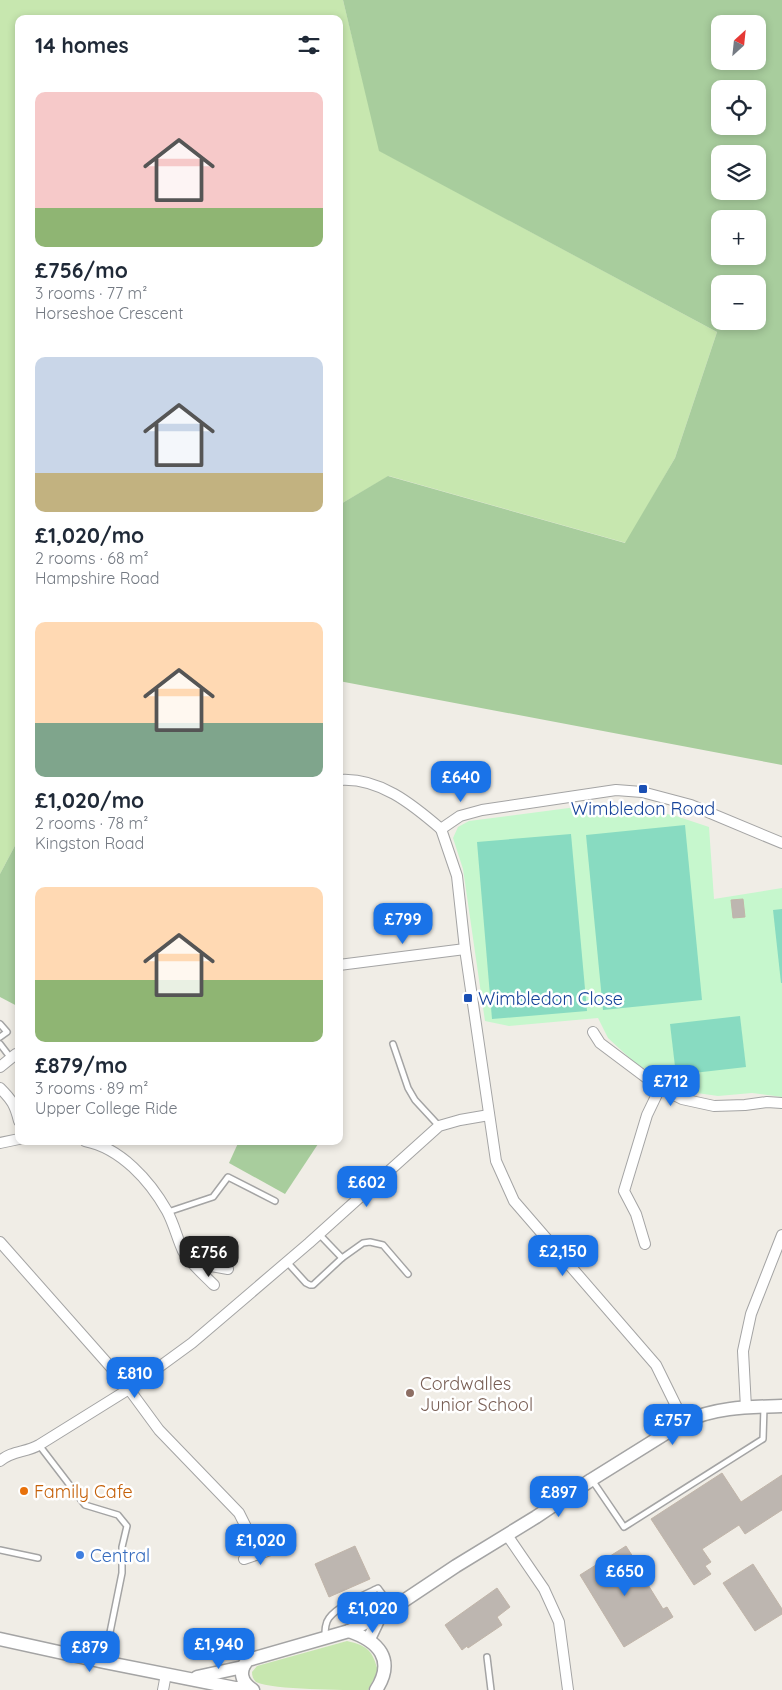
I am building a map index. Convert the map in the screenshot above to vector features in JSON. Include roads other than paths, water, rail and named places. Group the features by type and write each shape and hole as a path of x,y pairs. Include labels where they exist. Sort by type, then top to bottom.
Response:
{"street":[{"path":"343,780 350,779 386,788 419,810 441,829 457,876 465,949 496,1161 514,1201 656,1365 684,1422"},
{"path":"441,829 460,816 482,810 616,790 642,792 691,805 782,843"},
{"path":"343,964 465,949"},
{"path":"593,1032 600,1043 660,1088 682,1099 714,1106 767,1102 782,1103"},
{"path":"0,1067 15,1054"},
{"path":"0,1088 15,1106"},
{"path":"644,1244 636,1214 624,1191 647,1115 660,1088"},
{"path":"0,1461 12,1453 39,1446 129,1388 192,1343 319,1234 439,1126 489,1115"},
{"path":"0,1143 15,1140"},
{"path":"96,1145 119,1156 146,1181 167,1212 184,1252 214,1285"},
{"path":"746,1408 744,1351 751,1314 782,1235"},
{"path":"0,1242 129,1388 159,1430 239,1513 251,1537 256,1555"},
{"path":"194,1263 228,1269"},
{"path":"369,1640 379,1618 389,1611 456,1566 684,1422 699,1415 722,1410 782,1406"},
{"path":"507,1535 544,1589 559,1622 568,1690"},
{"path":"244,1558 270,1550"},
{"path":"251,1689 242,1679 243,1666 248,1660 349,1631 389,1611"},
{"path":"349,1631 376,1645 384,1663 382,1678 376,1690"},
{"path":"0,1639 104,1662 235,1688 251,1689"},
{"path":"186,1677 200,1677 243,1666"},
{"path":"163,1690 166,1674"}],"lane":[{"path":"0,1024 7,1032 0,1037"},
{"path":"0,1044 15,1054"},
{"path":"394,1044 408,1088 414,1100 439,1126"},
{"path":"167,1212 213,1197 228,1178 275,1201"},
{"path":"319,1234 342,1258"},
{"path":"287,1261 306,1283 310,1285 320,1279 342,1258 362,1243 370,1242 383,1245 408,1274"},
{"path":"591,1480 624,1527 763,1439 764,1406"},
{"path":"39,1446 85,1505 118,1515 127,1526 122,1547 122,1573 104,1662"},
{"path":"0,1550 38,1558"},
{"path":"325,1638 326,1626 330,1617 346,1605 378,1588 389,1611"},
{"path":"487,1656 491,1690"}],"place":[{"name":"Wimbledon Road","path":"643,789"},
{"name":"Wimbledon Close","path":"468,998"},
{"name":"Cordwalles Junior School","path":"410,1393"},
{"name":"Family Cafe","path":"24,1491"},
{"name":"Central","path":"80,1555"}]}
